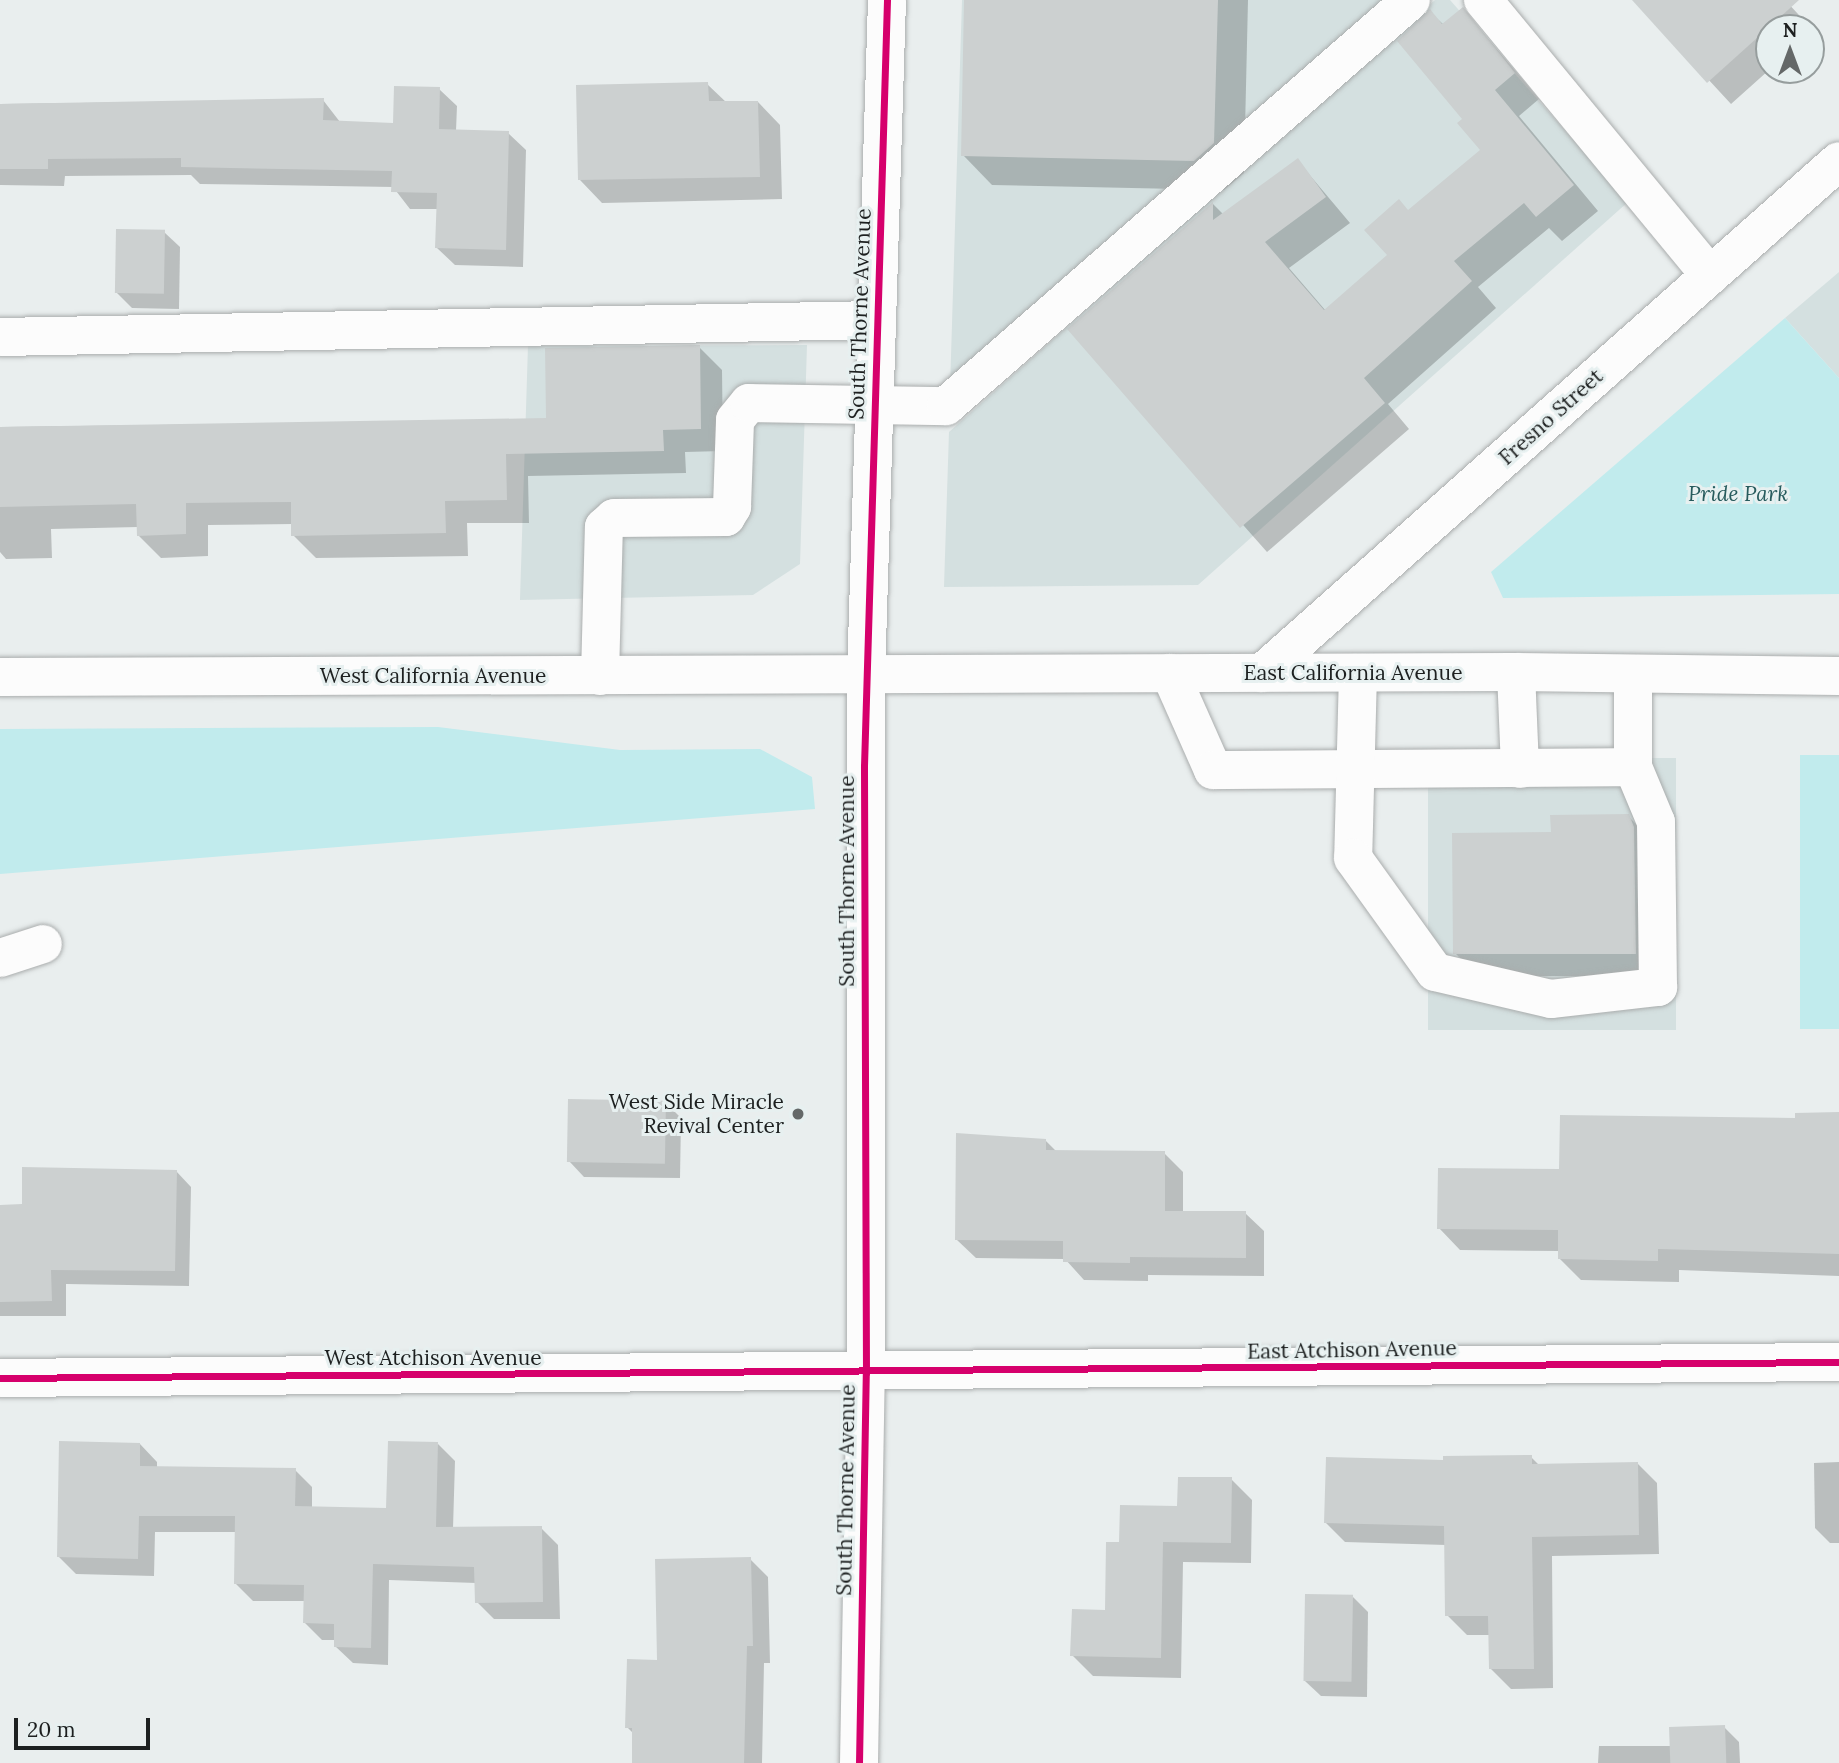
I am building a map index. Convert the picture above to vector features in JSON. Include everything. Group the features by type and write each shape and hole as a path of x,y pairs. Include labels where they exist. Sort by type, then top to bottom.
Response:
{"main road":[{"name":"South Thorne Avenue","path":"859,1763 866,1373 866,676 887,0"},
{"path":"600,676 604,527 614,518 726,517 732,507 735,420 749,403 875,407 946,405 1411,0"},
{"path":"1483,0 1710,275"},
{"name":"Fresno Street","path":"1262,673 1839,161"},
{"path":"0,337 877,320"},
{"path":"1516,672 1520,769"},
{"name":"East California Avenue","path":"866,676 1516,672 1839,677"},
{"path":"1358,673 1353,858 1435,972 1551,999 1658,987 1656,822 1633,767 1633,674"},
{"path":"1170,674 1213,770 1633,767"},
{"name":"West California Avenue","path":"0,677 866,676"},
{"path":"0,958 43,944"},
{"name":"East Atchison Avenue","path":"866,1373 1839,1362"},
{"name":"West Atchison Avenue","path":"0,1378 866,1373"}],"shaded area":[{"path":"962,0 1389,0 950,389"},
{"path":"1435,0 1450,0 1628,202 1198,585 944,587 949,432"},
{"path":"1839,272 1839,378 1785,318"},
{"path":"807,345 800,564 753,595 520,600 528,346"},
{"path":"1428,758 1676,758 1676,1030 1428,1030"}],"green space":[{"name":"Pride Park","path":"1785,318 1839,378 1839,594 1503,598 1491,572"},
{"path":"438,727 620,750 760,749 812,777 815,809 0,874 0,729"},
{"path":"1800,755 1839,755 1839,1029 1800,1029"}],"building":[{"path":"964,0 1218,0 1214,143 1194,161 961,156"},
{"path":"1632,0 1799,0 1783,14 1755,14 1755,40 1707,83"},
{"path":"1463,7 1515,73 1495,90 1574,185 1536,217 1524,203 1454,261 1472,281 1364,378 1385,403 1240,528 1067,329 1213,202 1213,220 1298,158 1326,197 1265,242 1324,310 1387,255 1364,230 1399,199 1408,210 1480,150 1457,123 1462,119 1397,41 1430,9 1442,24"},
{"path":"708,82 709,101 758,101 760,177 578,180 576,85"},
{"path":"394,86 440,87 439,129 509,131 506,250 435,248 437,193 391,192 392,171 181,167 181,158 48,159 48,169 0,169 0,104 324,98 323,120 393,123"},
{"path":"116,229 165,230 164,294 115,293"},
{"path":"700,345 701,429 663,430 664,451 506,454 507,500 445,501 446,533 291,536 291,502 186,503 186,534 137,536 136,504 0,507 0,427 546,418 545,348"},
{"path":"1629,814 1634,827 1636,954 1453,954 1452,833 1551,832 1550,815"},
{"path":"568,1099 666,1101 665,1164 567,1162"},
{"path":"1839,1112 1839,1254 1658,1249 1658,1261 1558,1259 1558,1230 1437,1229 1438,1168 1559,1169 1560,1115 1795,1118 1795,1113"},
{"path":"956,1133 1046,1139 1046,1150 1165,1151 1165,1211 1246,1211 1246,1258 1130,1257 1130,1263 1063,1262 1063,1241 955,1240"},
{"path":"22,1167 177,1170 175,1271 51,1270 52,1301 0,1302 0,1205 22,1204"},
{"path":"59,1441 140,1443 140,1466 296,1468 295,1506 386,1508 388,1441 438,1442 436,1527 542,1526 543,1602 475,1603 474,1567 373,1564 371,1648 334,1647 334,1624 303,1623 304,1585 234,1584 235,1516 139,1516 138,1559 57,1557"},
{"path":"1532,1455 1532,1464 1638,1462 1639,1535 1532,1537 1534,1669 1489,1669 1488,1616 1445,1616 1444,1526 1324,1523 1326,1457 1443,1460 1443,1456"},
{"path":"1178,1477 1232,1477 1231,1543 1163,1542 1161,1658 1070,1656 1072,1609 1105,1610 1106,1542 1119,1542 1120,1505 1177,1506"},
{"path":"751,1557 753,1646 747,1646 744,1763 632,1763 632,1728 625,1728 627,1659 657,1660 655,1559"},
{"path":"1305,1594 1353,1595 1351,1682 1303,1681"},
{"path":"1725,1725 1726,1763 1670,1763 1669,1727"}],"cycle path":[{"path":"859,1763 866,1373 864,766 887,0"},
{"path":"0,1378 1839,1362"}],"place":[{"name":"West Side Miracle Revival Center","path":"798,1114"}]}
